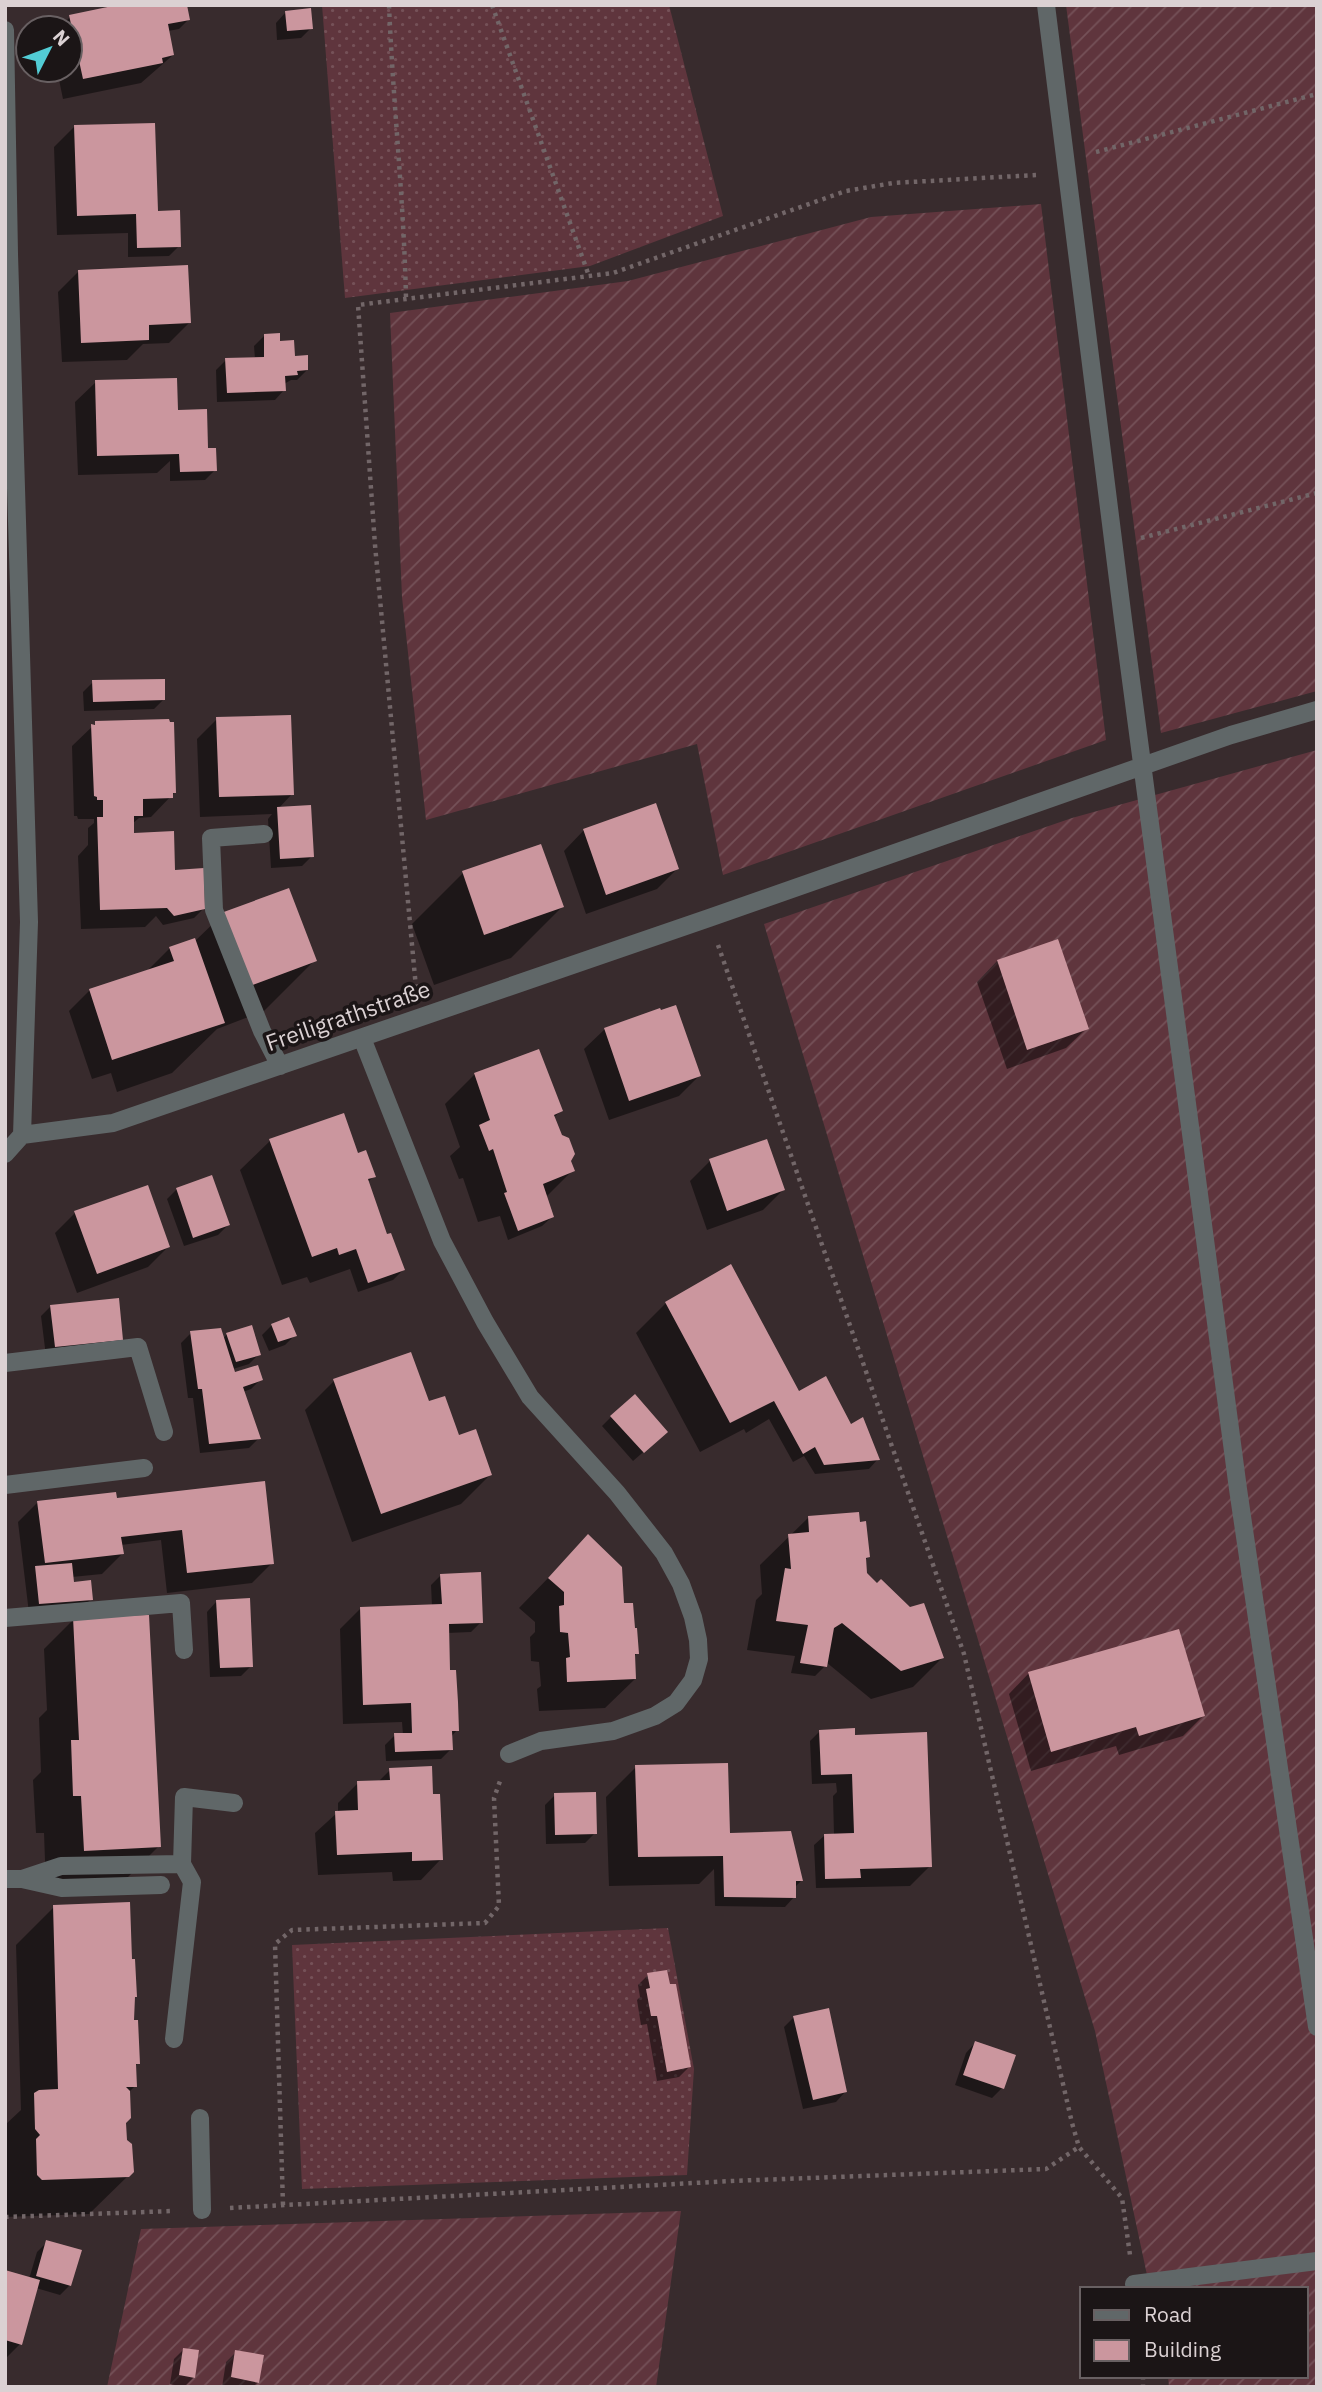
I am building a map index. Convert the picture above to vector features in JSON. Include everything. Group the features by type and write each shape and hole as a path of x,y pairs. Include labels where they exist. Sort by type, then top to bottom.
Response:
{"street":[{"path":"1046,5 1063,161 1141,766 1239,1494 1317,2027"},
{"path":"5,32 11,516 29,922 22,1135 5,1154"},
{"name":"Freiligrathstraße","path":"22,1135 113,1123 709,918 1231,734 1317,710"},
{"path":"264,834 211,838 214,911 262,1031 280,1066"},
{"path":"362,1038 442,1241 485,1322 530,1396 617,1493 664,1553 681,1584 693,1616 698,1640 699,1659 693,1681 676,1703 655,1716 613,1731 541,1741 509,1754"},
{"path":"5,1363 138,1347 164,1432"},
{"path":"5,1485 144,1468"},
{"path":"5,1618 181,1603 184,1650"},
{"path":"174,2039 192,1882 181,1864 184,1797 234,1803"},
{"path":"14,1879 61,1867 181,1864"},
{"path":"14,1879 62,1888 161,1885"},
{"path":"200,2118 202,2210"},
{"path":"1134,2284 1317,2261"}],"path":[{"path":"389,5 406,299"},
{"path":"492,5 589,276"},
{"path":"419,1017 375,545 358,305 613,273 846,191 893,184 1045,174 1063,161 1317,94"},
{"path":"1113,545 1317,493"},
{"path":"709,918 964,1654 1072,2123 1079,2147 1122,2198 1134,2284"},
{"path":"283,2205 275,1944 292,1930 485,1923 499,1906 494,1798 509,1754"},
{"path":"5,2217 202,2210 731,2181 1046,2169 1079,2147"}],"shaded area":[{"path":"322,5 669,5 723,216 590,266 345,298"},
{"path":"1066,5 1317,5 1317,691 1161,733"},
{"path":"1041,204 1106,740 723,875 697,744 426,820 402,597 390,313 628,281 871,217"},
{"path":"1317,750 1317,2387 1169,2387 1168,2378 1308,2378 1308,2287 1150,2287 1095,2031 764,924 1072,818"},
{"path":"668,1928 694,2069 687,2175 302,2189 292,1945"},
{"path":"681,2211 656,2387 107,2387 141,2229"}],"building":[{"path":"117,5 187,5 190,20 168,24 174,55 162,58 163,63 84,79 84,14 74,14"},
{"path":"311,8 313,29 287,31 285,11"},
{"path":"155,123 158,211 180,210 181,247 137,248 136,214 77,216 74,125"},
{"path":"188,265 191,323 149,325 149,340 81,343 78,270"},
{"path":"280,333 280,341 294,340 295,356 308,355 308,370 297,371 298,375 285,376 286,391 227,393 225,358 264,357 264,334"},
{"path":"177,378 178,410 207,409 208,448 216,448 217,471 180,472 179,454 97,456 95,380"},
{"path":"165,679 165,700 93,702 92,680"},
{"path":"291,715 294,795 219,797 216,717"},
{"path":"169,719 174,722 176,793 173,793 173,798 143,799 143,816 134,816 134,833 174,831 175,870 204,868 205,909 174,916 167,908 100,910 97,817 103,817 103,800 97,800 94,796 91,724 95,725 95,721"},
{"path":"656,803 679,869 606,895 583,829"},
{"path":"311,805 314,857 280,859 277,807"},
{"path":"541,844 564,907 484,935 462,871"},
{"path":"289,888 317,961 247,987 221,913"},
{"path":"195,938 225,1023 112,1060 89,989 174,961 169,947"},
{"path":"1058,939 1089,1029 1027,1050 997,960"},
{"path":"676,1005 701,1076 629,1101 604,1028"},
{"path":"539,1049 563,1111 554,1115 562,1135 569,1138 575,1154 571,1161 575,1171 543,1184 554,1217 518,1231 504,1193 507,1192 493,1149 489,1151 479,1125 490,1120 474,1073"},
{"path":"344,1113 358,1153 366,1150 376,1177 368,1179 387,1234 391,1233 405,1270 368,1283 356,1249 339,1255 337,1248 312,1257 269,1139"},
{"path":"767,1139 785,1190 727,1211 709,1159"},
{"path":"212,1175 230,1225 193,1238 176,1188"},
{"path":"148,1185 170,1247 97,1274 74,1211"},
{"path":"731,1264 799,1391 826,1376 851,1424 863,1417 880,1460 824,1465 815,1447 803,1454 774,1401 730,1423 665,1302"},
{"path":"119,1298 123,1340 55,1347 50,1305"},
{"path":"289,1317 297,1336 278,1342 271,1324"},
{"path":"252,1325 261,1355 236,1362 226,1333"},
{"path":"221,1328 235,1372 258,1365 263,1380 243,1387 261,1439 209,1444 202,1389 198,1389 190,1331"},
{"path":"411,1352 429,1401 445,1396 459,1435 476,1429 492,1475 381,1514 333,1379"},
{"path":"635,1394 668,1432 644,1453 610,1416"},
{"path":"265,1481 274,1564 187,1573 182,1530 121,1537 124,1554 45,1563 37,1501 116,1492 117,1498"},
{"path":"859,1512 860,1522 866,1521 870,1557 866,1558 867,1573 877,1583 881,1579 910,1607 924,1603 944,1658 901,1671 842,1623 834,1628 827,1667 800,1663 808,1625 776,1621 785,1568 791,1569 788,1534 809,1532 808,1516"},
{"path":"588,1534 622,1567 624,1603 633,1603 637,1628 639,1654 635,1654 636,1679 567,1682 566,1658 570,1657 568,1633 560,1632 559,1606 564,1605 564,1592 548,1578"},
{"path":"72,1563 74,1582 91,1580 93,1600 39,1604 35,1566"},
{"path":"481,1572 483,1623 449,1624 450,1670 456,1670 459,1731 452,1731 453,1750 395,1752 394,1733 412,1733 411,1703 363,1705 360,1607 442,1604 440,1574"},
{"path":"250,1598 253,1667 220,1668 216,1600"},
{"path":"149,1615 161,1847 84,1851 81,1796 73,1796 71,1740 79,1740 73,1617"},
{"path":"1179,1629 1205,1716 1139,1736 1136,1727 1051,1752 1028,1672"},
{"path":"855,1728 855,1735 927,1732 932,1867 860,1869 861,1878 825,1879 824,1834 854,1833 852,1774 821,1775 819,1730"},
{"path":"728,1763 730,1833 791,1831 803,1881 796,1881 796,1898 724,1897 723,1856 638,1857 635,1765"},
{"path":"432,1766 433,1794 440,1794 443,1860 412,1861 412,1852 337,1855 335,1811 358,1810 357,1781 390,1780 389,1768"},
{"path":"596,1792 597,1834 555,1835 554,1793"},
{"path":"130,1902 132,1959 135,1959 137,1997 134,2020 138,2020 140,2064 136,2064 137,2087 126,2087 130,2091 131,2118 126,2123 127,2140 132,2144 134,2172 129,2177 42,2180 37,2175 36,2139 40,2135 35,2129 34,2093 39,2090 58,2089 53,1905"},
{"path":"667,1970 670,1984 676,1984 691,2067 667,2072 657,2016 651,2016 646,1989 650,1988 647,1973"},
{"path":"829,2008 847,2092 813,2100 793,2016"},
{"path":"975,2041 1016,2055 1004,2089 963,2075"},
{"path":"46,2240 82,2250 71,2286 36,2276"},
{"path":"5,2270 40,2280 22,2345 5,2340"},
{"path":"183,2348 199,2350 195,2378 179,2375"},
{"path":"235,2350 264,2355 259,2383 231,2377"}]}
